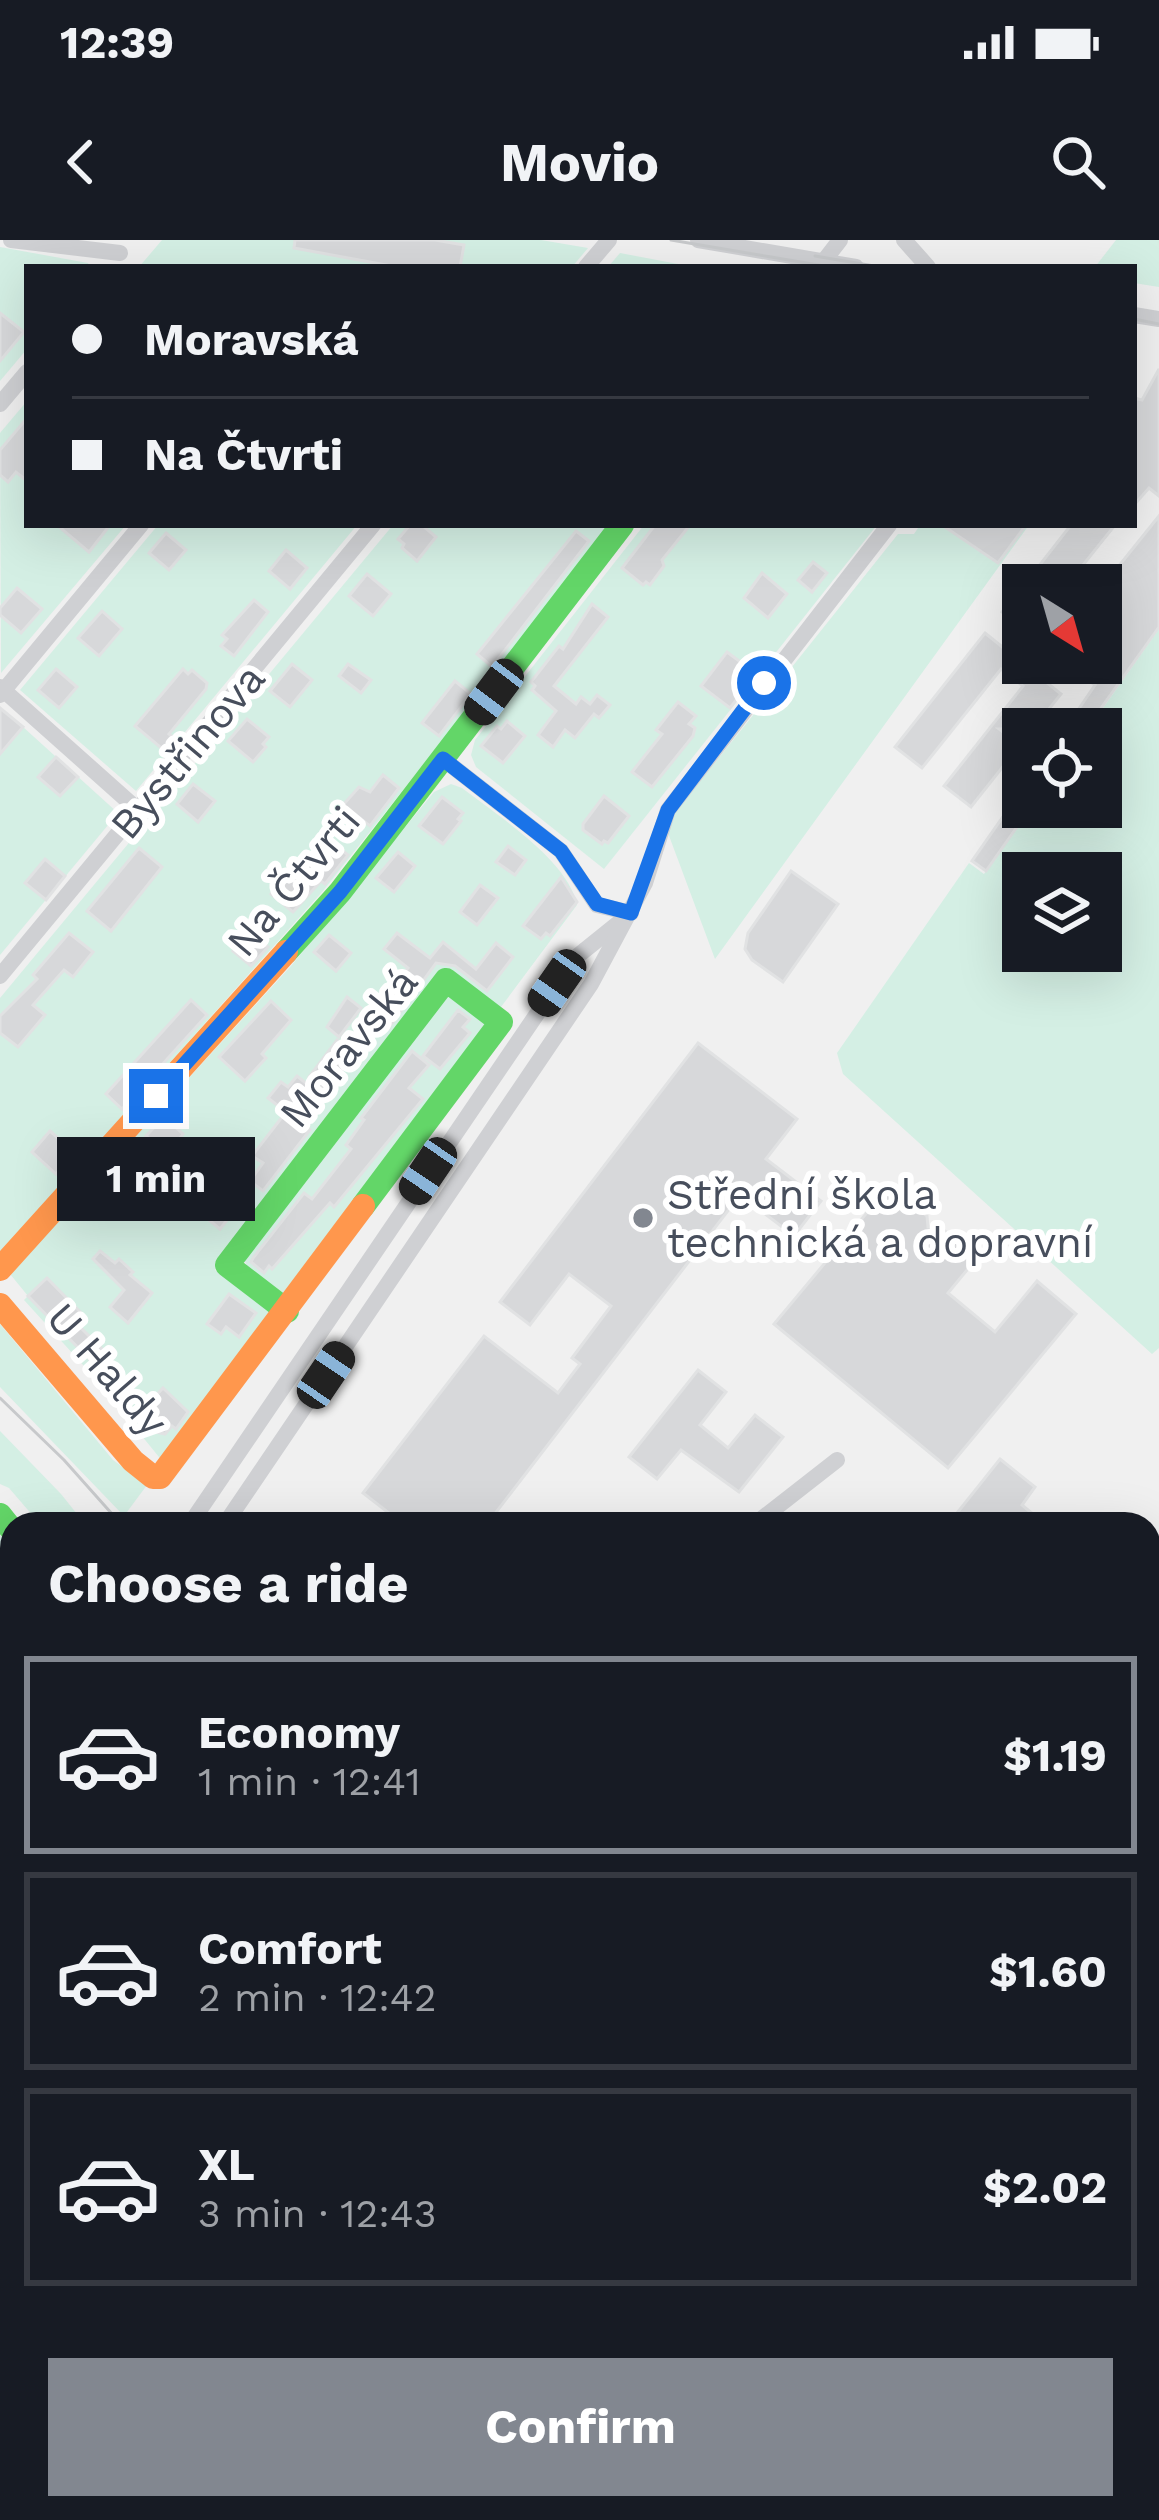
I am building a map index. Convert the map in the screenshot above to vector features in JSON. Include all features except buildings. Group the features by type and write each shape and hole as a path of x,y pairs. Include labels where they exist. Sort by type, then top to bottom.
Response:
{"main road":[{"name":"Na Čtvrti","path":"0,1269 340,892 620,528"},
{"name":"Moravská","path":"160,1477 287,1311 501,1022 446,980 227,1265 287,1311"},
{"name":"U Haldy","path":"0,1305 134,1461 153,1477 160,1477"}],"street":[{"path":"11,240 120,254"},
{"path":"589,264 609,240"},
{"path":"698,240 821,264 840,240"},
{"path":"904,240 925,264"},
{"path":"0,404 24,376"},
{"path":"138,528 1,691 138,810"},
{"name":"Bystřinova","path":"0,976 371,528"},
{"path":"233,1512 591,984 631,913 668,810 888,528"},
{"path":"443,759 561,851 597,904 631,913"},
{"path":"198,1512 575,958 631,913"},
{"path":"770,1512 837,1460"}],"green space":[{"path":"162,240 541,240 588,248 575,264 142,264"},
{"path":"1116,240 1159,240 1159,287 1137,283 1137,264 1097,264"},
{"path":"0,247 88,263 24,264 24,353 0,381"},
{"path":"620,253 678,264 611,264"},
{"path":"24,405 24,528 123,528 1,673 0,433"},
{"path":"155,528 355,528 136,791 20,690"},
{"path":"391,528 611,528 323,891 0,1253 0,998"},
{"path":"642,528 875,528 604,869 476,767 471,755 475,740"},
{"path":"918,528 1027,528 715,959 665,825 762,704 780,703 786,696 781,687 784,677 898,534 914,534"},
{"path":"1159,629 1159,1348 1152,1354 843,1074 837,1053 969,863 984,874 1017,828 1122,828 1122,708 1103,708"},
{"path":"0,714 23,727 118,813 0,955"},
{"path":"451,784 530,840 561,872 577,905 498,1011 447,971 215,1270 275,1313 163,1462 24,1300 28,1296 10,1274 291,966 434,792"},
{"path":"451,994 487,1026 289,1293 281,1294 248,1269 243,1256 439,999"},
{"path":"0,1324 113,1460 147,1485 127,1512 120,1512 0,1387"},
{"path":"0,1431 75,1512 30,1512 0,1484"}],"tram line":[{"path":"671,240 812,264"},
{"path":"815,256 862,264"},
{"path":"1137,320 1159,324"},
{"path":"0,1398 110,1512"}],"traffic: fast":[{"path":"286,952 340,892 620,528"},
{"path":"287,1311 227,1265 446,980 501,1022 363,1206"}],"traffic: slow":[{"path":"0,1269 286,952"},
{"path":"0,1305 133,1461 160,1477 363,1206"}],"place":[{"name":"Střední škola technická a dopravní","path":"643,1218"}],"route":[{"path":"156,1096 340,892 443,759 561,851 597,904 631,913 668,810 764,683"}]}
